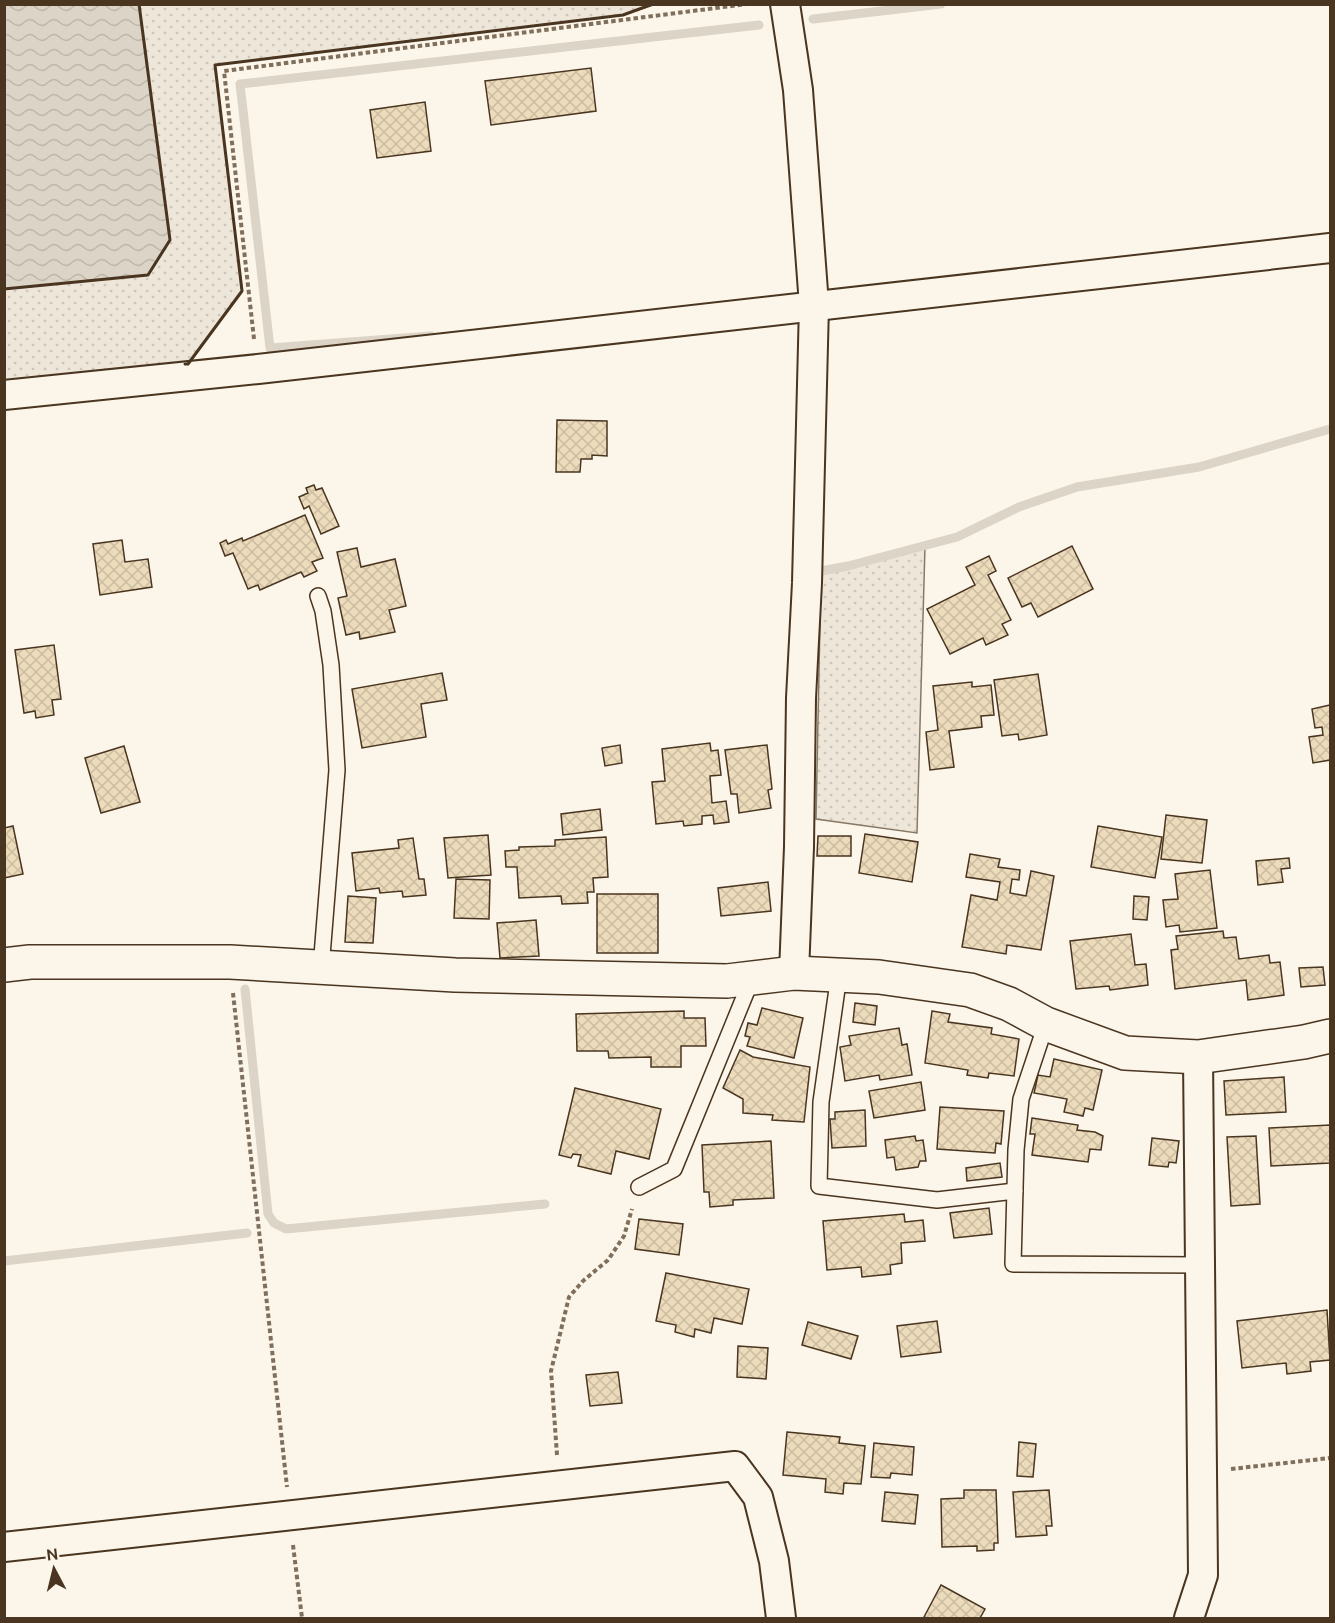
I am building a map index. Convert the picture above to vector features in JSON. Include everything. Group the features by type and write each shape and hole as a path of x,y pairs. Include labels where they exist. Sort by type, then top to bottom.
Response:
{"street":[{"path":"785,4 798,90 814,305 794,973"},
{"path":"4,395 258,369 1330,248"},
{"path":"4,965 30,962 230,962 455,975 727,981 794,973 839,975 925,982 970,990 1009,1004 1046,1024 1125,1053 1198,1057 1304,1042 1330,1036"},
{"path":"1189,1618 1203,1575 1204,1472 1198,1057"},
{"path":"4,1547 735,1466 758,1497 774,1561 781,1618"}],"lane":[{"path":"318,596 323,611 331,665 337,770 321,968"},
{"path":"839,975 821,1102 819,1186 936,1200 1015,1191"},
{"path":"639,1187 674,1169 752,978"},
{"path":"1046,1024 1021,1099 1013,1264 1202,1265"}],"path":[{"path":"258,369 224,71 747,4"},
{"path":"230,962 302,1618"},
{"path":"559,1486 551,1371 569,1297 583,1281 608,1260 624,1236 639,1187"},
{"path":"1204,1472 1330,1458"}],"shaded area":[{"path":"4,5 653,5 623,15 215,65 242,291 188,364 5,384"},
{"path":"925,546 917,833 816,819 821,571"}],"water":[{"path":"5,4 139,5 170,240 148,275 5,289"}],"building":[{"path":"591,68 596,111 491,125 485,81"},
{"path":"425,102 431,151 377,158 370,110"},
{"path":"557,420 607,421 607,456 592,455 592,459 581,459 580,472 556,472"},
{"path":"314,485 316,490 322,488 339,526 321,534 309,506 304,509 299,497 308,493 306,488"},
{"path":"305,515 323,558 312,562 317,571 304,577 301,572 260,590 258,585 248,589 233,553 225,556 220,543 226,540 228,544 242,538 243,541"},
{"path":"122,540 125,562 148,559 152,587 100,595 93,544"},
{"path":"1072,546 1093,589 1038,617 1031,603 1022,607 1008,578"},
{"path":"357,548 361,567 395,559 406,606 389,610 395,632 360,639 359,632 346,635 338,598 347,596 337,552"},
{"path":"989,556 996,571 988,575 1011,620 1002,624 1008,635 986,645 983,638 950,654 927,609 975,585 966,567"},
{"path":"54,645 61,699 52,700 54,715 36,718 35,711 24,713 15,650"},
{"path":"442,673 447,700 421,704 426,737 362,748 352,689"},
{"path":"1038,674 1047,735 1019,740 1018,734 1002,736 994,680"},
{"path":"972,682 972,687 991,685 994,715 981,716 982,727 949,731 954,767 930,770 926,732 938,730 933,686"},
{"path":"1330,705 1330,760 1313,763 1309,737 1323,735 1322,727 1315,728 1312,709"},
{"path":"710,743 711,751 718,750 721,775 710,776 712,803 726,801 729,822 714,824 713,815 702,816 702,824 684,826 683,821 656,824 652,782 665,781 662,749"},
{"path":"620,745 622,763 605,766 602,748"},
{"path":"767,745 772,789 768,790 771,808 739,813 737,794 731,794 725,750"},
{"path":"124,746 140,802 101,813 85,758"},
{"path":"600,809 602,830 563,835 561,814"},
{"path":"1166,815 1207,820 1202,863 1161,859"},
{"path":"13,826 23,874 4,878 4,828"},
{"path":"1098,826 1162,837 1155,878 1091,867"},
{"path":"865,834 918,842 912,882 859,873"},
{"path":"488,835 491,875 448,878 444,838"},
{"path":"818,836 851,836 851,856 817,856"},
{"path":"606,837 608,877 593,878 594,892 587,892 588,903 562,904 561,896 519,898 517,867 506,867 505,851 519,850 519,847 555,846 555,840"},
{"path":"413,838 419,879 424,879 426,895 403,897 402,891 380,893 379,888 356,891 352,853 399,848 398,840"},
{"path":"970,854 1000,859 998,867 1020,870 1019,880 1012,879 1010,893 1026,896 1031,871 1054,876 1041,950 1007,945 1006,954 962,947 971,895 997,900 1000,882 966,877"},
{"path":"1289,858 1290,868 1281,869 1283,882 1258,885 1256,861"},
{"path":"1210,870 1217,928 1180,932 1179,925 1166,927 1163,900 1178,899 1175,874"},
{"path":"456,879 490,880 489,919 454,918"},
{"path":"768,882 771,911 721,916 718,888"},
{"path":"597,894 658,894 658,953 597,953"},
{"path":"348,896 376,898 373,943 345,942"},
{"path":"1134,896 1149,897 1147,920 1133,919"},
{"path":"536,920 539,956 500,958 497,923"},
{"path":"1223,931 1224,938 1236,937 1239,959 1269,955 1270,963 1280,962 1284,995 1248,1000 1246,980 1175,989 1171,950 1178,949 1176,936"},
{"path":"1131,934 1135,965 1146,964 1148,985 1110,990 1109,986 1076,989 1070,941"},
{"path":"1323,967 1325,985 1301,987 1299,968"},
{"path":"855,1003 877,1006 875,1025 853,1022"},
{"path":"762,1008 803,1018 794,1058 747,1046 750,1037 745,1036 748,1023 757,1025"},
{"path":"684,1011 684,1018 705,1018 706,1046 681,1046 681,1067 651,1067 651,1057 609,1058 608,1051 577,1051 576,1014"},
{"path":"932,1011 950,1014 948,1022 992,1028 991,1034 1019,1039 1014,1076 989,1073 988,1078 967,1075 968,1070 925,1063"},
{"path":"899,1028 902,1045 907,1044 912,1075 880,1080 879,1075 845,1081 840,1047 851,1045 849,1036"},
{"path":"740,1050 753,1057 810,1067 804,1122 772,1120 773,1115 743,1113 743,1099 723,1088"},
{"path":"1054,1059 1102,1070 1093,1110 1085,1108 1083,1116 1064,1112 1067,1099 1034,1093 1038,1075 1050,1077"},
{"path":"1284,1077 1286,1112 1226,1115 1224,1081"},
{"path":"921,1082 925,1110 874,1118 869,1091"},
{"path":"575,1088 661,1109 649,1159 616,1151 611,1174 578,1166 581,1155 573,1154 571,1158 559,1155"},
{"path":"940,1107 1004,1111 1001,1144 996,1143 995,1153 937,1149"},
{"path":"865,1110 866,1146 832,1148 830,1119 835,1119 835,1112"},
{"path":"1032,1118 1078,1125 1077,1130 1095,1132 1103,1136 1101,1150 1090,1149 1088,1162 1032,1155 1035,1134 1030,1134"},
{"path":"1330,1125 1330,1163 1271,1166 1269,1128"},
{"path":"915,1136 916,1141 923,1140 926,1161 920,1161 918,1167 896,1170 894,1157 887,1158 885,1140"},
{"path":"1256,1136 1260,1204 1231,1206 1227,1137"},
{"path":"1152,1138 1179,1141 1176,1163 1169,1162 1168,1167 1149,1165"},
{"path":"771,1141 774,1198 733,1200 733,1205 710,1207 709,1192 704,1192 702,1145"},
{"path":"1000,1163 1002,1177 967,1181 966,1168"},
{"path":"989,1208 992,1234 954,1238 950,1213"},
{"path":"904,1214 905,1222 923,1220 925,1241 901,1243 902,1263 890,1265 891,1274 862,1277 861,1267 827,1270 823,1221"},
{"path":"639,1219 683,1224 679,1255 635,1249"},
{"path":"666,1273 749,1289 742,1324 714,1318 711,1333 695,1329 694,1337 675,1332 676,1325 656,1321"},
{"path":"1327,1310 1330,1360 1310,1362 1311,1371 1287,1374 1286,1363 1242,1368 1237,1321"},
{"path":"937,1321 941,1352 901,1357 897,1326"},
{"path":"808,1322 858,1336 851,1359 802,1345"},
{"path":"738,1346 768,1348 766,1379 737,1377"},
{"path":"618,1372 622,1403 590,1406 586,1375"},
{"path":"787,1432 840,1437 839,1443 865,1446 861,1484 844,1483 843,1494 825,1492 826,1479 783,1475"},
{"path":"1019,1442 1036,1444 1033,1477 1017,1476"},
{"path":"874,1443 914,1447 912,1475 891,1473 890,1478 871,1477"},
{"path":"964,1490 996,1490 998,1543 994,1543 994,1550 977,1551 977,1546 942,1547 941,1499 964,1498"},
{"path":"1049,1490 1052,1526 1046,1526 1047,1535 1016,1537 1013,1492"},
{"path":"885,1492 918,1495 915,1524 882,1521"},
{"path":"941,1585 985,1609 980,1618 924,1617"}],"waterway":[{"path":"813,19 941,4"},
{"path":"431,336 270,348 240,84 759,25"},
{"path":"821,571 957,537 1019,507 1077,487 1199,467 1330,429"},
{"path":"245,989 268,1214 274,1223 286,1229 545,1204"},
{"path":"4,1261 247,1233"}],"wall":[{"path":"4,289 148,275 170,240 139,4"},
{"path":"185,364 188,364 242,291 215,65 623,15 653,4"}]}
